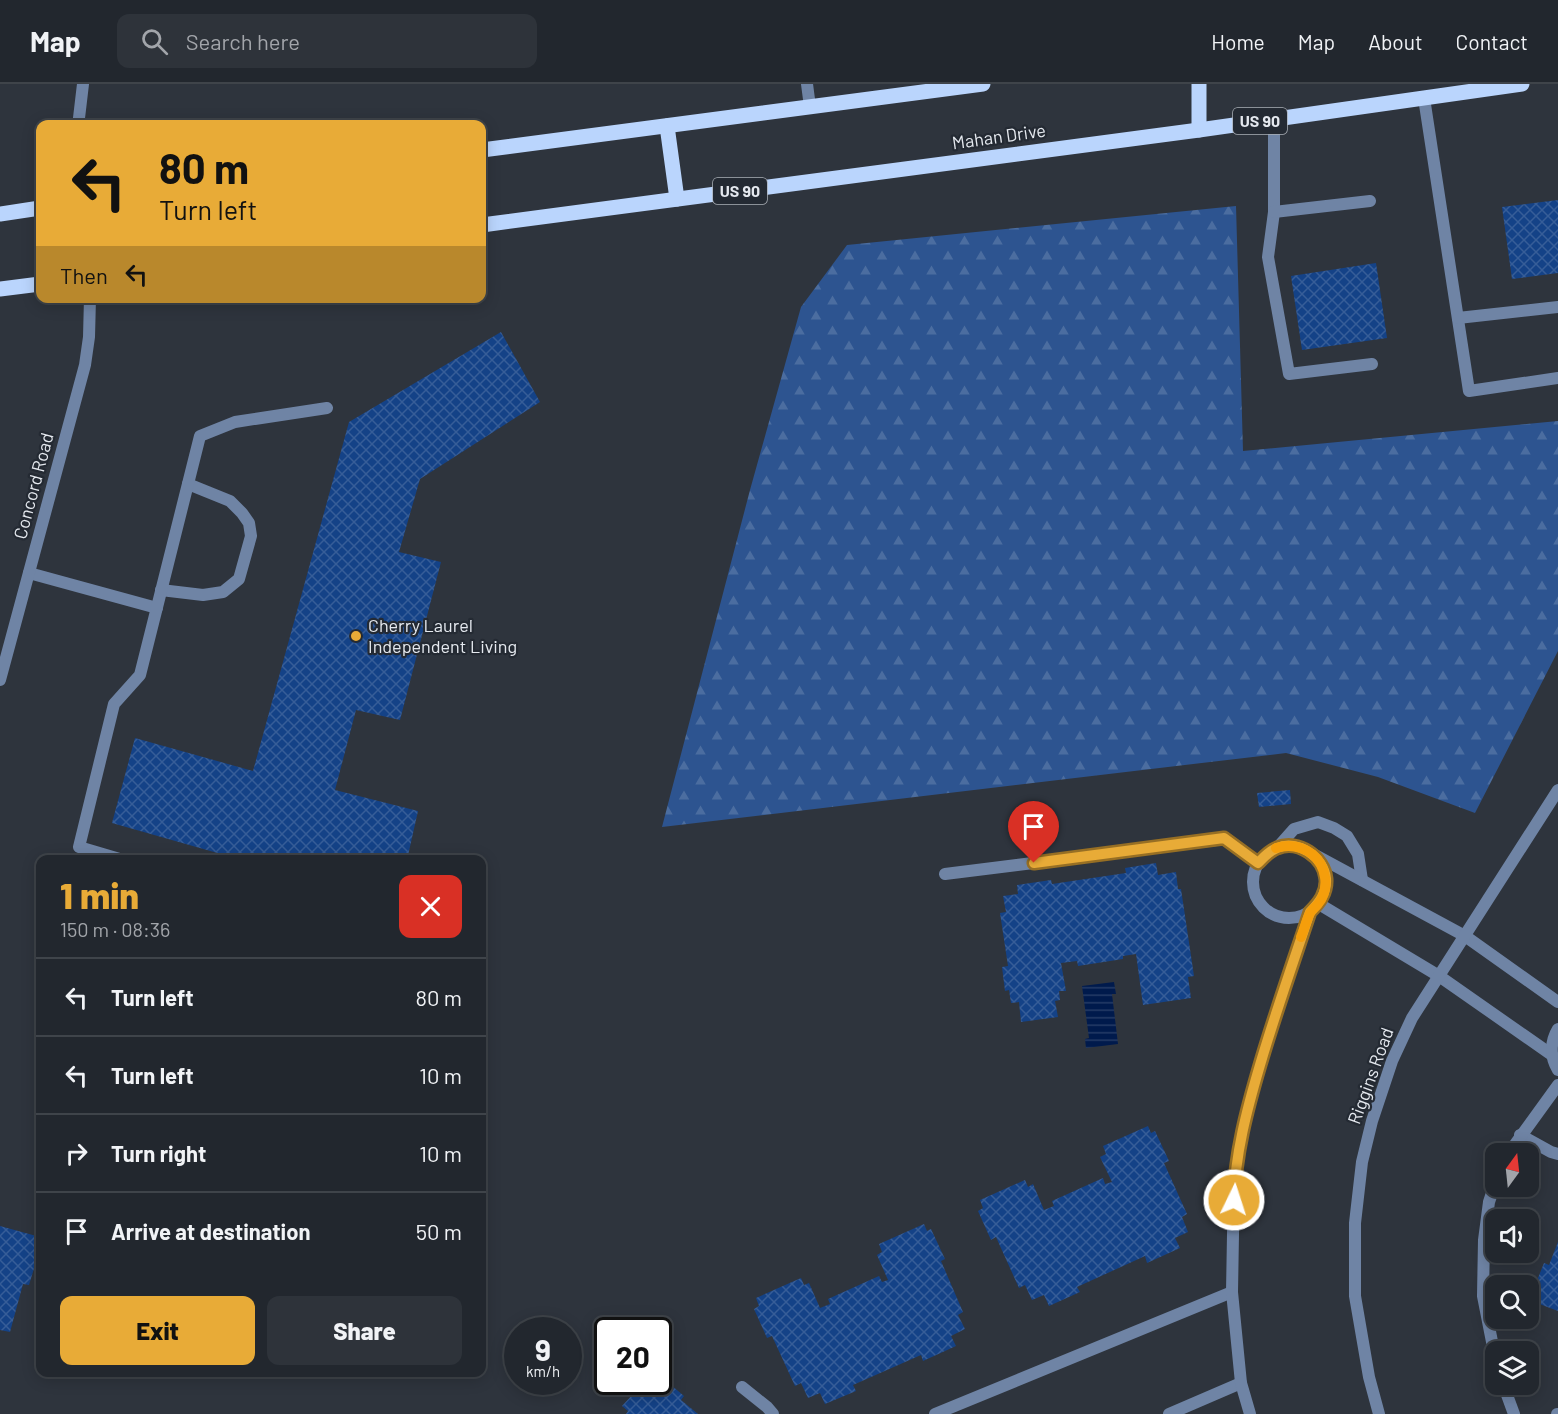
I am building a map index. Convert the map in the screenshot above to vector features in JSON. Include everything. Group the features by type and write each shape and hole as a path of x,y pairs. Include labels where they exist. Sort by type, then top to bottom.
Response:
{"main road":[{"path":"486,149 983,84"},
{"path":"1199,84 1199,130"},
{"name":"Mahan Drive","path":"486,224 1199,130 1522,84"},
{"path":"667,126 677,199"},
{"path":"0,214 36,209"},
{"path":"0,289 36,284"}],"street":[{"path":"80,120 83,84"},
{"path":"807,84 810,107"},
{"path":"1424,98 1469,391 1558,378"},
{"path":"1274,119 1274,212 1268,257 1289,374 1372,364"},
{"path":"1274,212 1370,201"},
{"name":"Concord Road","path":"0,680 85,365 90,303"},
{"path":"1458,318 1558,307"},
{"path":"106,855 78,847 114,704 141,675 200,436 235,422 327,408"},
{"path":"161,590 203,595 223,591 239,579 250,536 249,523 230,501 188,484"},
{"path":"29,573 157,608"},
{"name":"Riggins Road","path":"1379,1414 1369,1377 1355,1296 1355,1223 1362,1162 1372,1121 1392,1061 1412,1018 1558,790"},
{"path":"1314,908 1298,917 1285,918 1273,914 1265,909 1253,887 1258,863 1278,847 1294,829 1318,822 1347,836 1358,854 1362,880"},
{"path":"945,874 1224,838 1258,863"},
{"path":"1278,847 1291,845 1304,849 1465,936 1558,1002"},
{"path":"1250,1414 1241,1383 1232,1292 1234,1177 1249,1103 1270,1032 1314,908 1325,891 1326,878 1322,866 1315,856 1304,849"},
{"path":"1314,908 1439,976 1552,1055"},
{"path":"1558,1029 1552,1042 1552,1055 1558,1070"},
{"path":"1515,1143 1558,1085"},
{"path":"1520,1136 1558,1154"},
{"path":"1491,1197 1484,1240 1483,1296 1492,1341"},
{"path":"935,1414 1232,1292"},
{"path":"1169,1414 1241,1383"},
{"path":"742,1387 773,1414"},
{"path":"1507,1395 1514,1414"}],"green space":[{"path":"1236,206 1243,451 1558,421 1558,651 1475,813 1378,777 1286,753 662,827 750,490 801,307 847,245"}],"shaded area":[{"path":"1114,982 1116,994 1112,994 1118,1044 1086,1048 1085,1039 1089,1038 1082,986"}],"building":[{"path":"1558,200 1558,273 1512,279 1502,207"},
{"path":"1376,263 1387,338 1302,350 1291,276"},
{"name":"Cherry Laurel Independent Living","path":"501,332 540,402 420,479 399,552 441,562 400,720 356,710 335,790 418,811 408,855 224,855 112,823 135,738 253,771 349,422"},
{"path":"1290,790 1291,804 1259,807 1257,793"},
{"path":"1156,863 1158,875 1176,872 1178,889 1181,889 1194,976 1188,977 1191,998 1143,1005 1136,954 1123,956 1123,959 1078,966 1077,961 1061,963 1066,991 1059,991 1060,1000 1055,1001 1058,1017 1021,1022 1019,1002 1011,1003 1009,990 1005,991 1002,967 1008,966 1000,913 1006,912 1003,896 1018,894 1017,885 1051,880 1052,884 1126,873 1125,868"},
{"path":"1148,1126 1151,1133 1155,1131 1169,1161 1164,1163 1187,1214 1182,1217 1188,1232 1175,1238 1180,1248 1147,1263 1145,1256 1077,1287 1080,1292 1049,1306 1044,1295 1032,1300 1025,1285 1019,1288 996,1237 991,1240 978,1211 983,1208 980,1200 1025,1180 1028,1187 1033,1184 1044,1210 1054,1206 1052,1201 1103,1178 1105,1184 1112,1182 1100,1157 1106,1154 1103,1146"},
{"path":"924,1224 927,1231 931,1229 945,1259 941,1261 963,1312 958,1315 965,1329 951,1336 956,1346 923,1361 921,1355 853,1385 856,1391 825,1404 820,1393 808,1398 801,1383 795,1386 772,1336 767,1338 754,1309 759,1306 756,1298 801,1278 804,1285 809,1283 820,1308 830,1304 828,1299 879,1276 882,1282 888,1280 877,1255 882,1252 879,1244"},
{"path":"0,1226 36,1236 36,1262 29,1285 23,1284 10,1332 0,1330"},
{"path":"1558,1242 1558,1311 1539,1304 1539,1276 1544,1263 1549,1265"},
{"path":"672,1386 684,1396 681,1400 698,1414 626,1414 628,1411 622,1406 632,1395 672,1395"}],"slow traffic":[{"path":"1276,848 1291,845 1304,849 1315,856 1326,878 1325,891 1318,904 1310,912 1301,937"}],"place":[{"name":"Cherry Laurel Independent Living","path":"356,636"}],"route":[{"path":"1034,863 1224,838 1258,863 1278,847 1291,845 1315,856 1322,866 1326,878 1325,891 1318,904 1310,912 1249,1103 1234,1177 1234,1200"}]}
